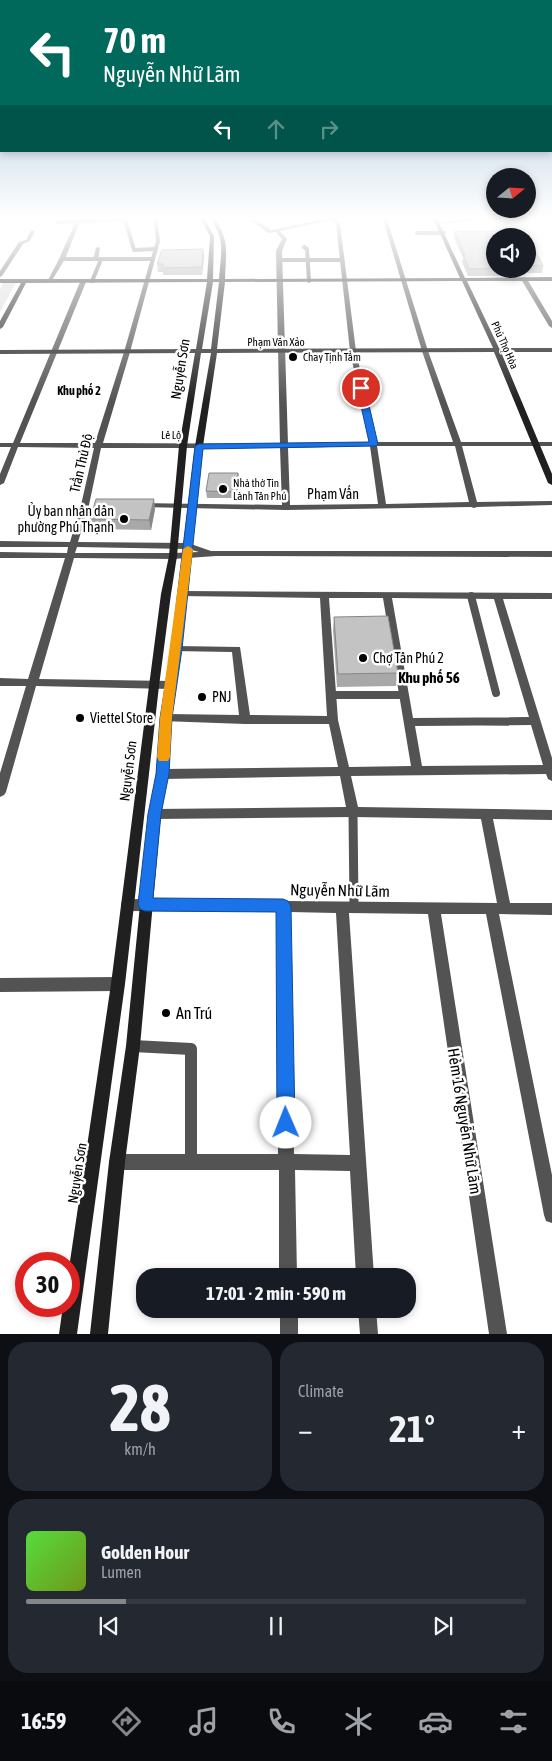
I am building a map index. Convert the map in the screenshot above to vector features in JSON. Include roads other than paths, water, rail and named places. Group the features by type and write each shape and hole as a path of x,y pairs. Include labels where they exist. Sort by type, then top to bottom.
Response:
{"street":[{"path":"404,279 425,351 458,445 474,506"},
{"name":"Phú Thọ Hòa","path":"464,279 497,351 552,483"},
{"path":"524,279 552,326"},
{"path":"0,281 552,279"},
{"path":"344,280 353,351 373,444 383,507"},
{"path":"0,327 24,281"},
{"name":"Trần Thủ Độ","path":"0,792 74,544 98,446 147,281"},
{"name":"Nguyễn Sơn","path":"68,1334 118,984 154,686 173,551 183,446 197,352 216,281"},
{"name":"Nguyễn Sơn","path":"98,1334 117,1162 133,1046 145,904 155,814 162,774 166,718 183,594 199,446 214,352 216,281"},
{"path":"279,281 286,508"},
{"path":"0,483 56,352 83,282"},
{"name":"Phạm Văn Xảo","path":"0,352 552,350"},
{"name":"Lê Lộ","path":"0,445 283,446 552,444"},
{"name":"Phạm Vấn","path":"131,505 193,504 286,508 474,506 552,503"},
{"path":"85,505 94,505"},
{"path":"0,544 74,544 173,551"},
{"path":"0,555 70,555 173,551 216,553 552,554"},
{"path":"183,594 552,596"},
{"path":"324,595 333,720 353,812"},
{"path":"387,595 417,770"},
{"path":"162,774 417,770 551,772 498,596"},
{"path":"176,649 237,649 245,720"},
{"path":"0,682 171,685"},
{"path":"166,718 333,720"},
{"path":"410,722 536,721"},
{"path":"155,814 353,812 552,815"},
{"path":"486,814 498,908 552,1215"},
{"name":"Nguyễn Nhữ Lãm","path":"127,905 552,909"},
{"path":"283,906 288,1268"},
{"path":"348,906 358,1163 365,1268"},
{"name":"Hẻm 16 Nguyễn Nhữ Lãm","path":"433,908 498,1334"},
{"path":"0,985 118,984"},
{"path":"117,1162 191,1160 358,1163"},
{"path":"289,1318 289,1334"},
{"path":"367,1318 368,1334"}],"lane":[{"path":"471,596 496,693"},
{"path":"331,695 404,695"},
{"path":"348,906 353,812"},
{"path":"133,1046 191,1049 191,1160"}],"place":[{"name":"Chay Tịnh Tầm","path":"293,357"},
{"name":"Nhà thờ Tin Lành Tân Phú","path":"223,489"},
{"name":"Ủy ban nhân dân phường Phú Thạnh","path":"124,519"},
{"name":"Chợ Tân Phú 2","path":"363,658"},
{"name":"PNJ","path":"202,697"},
{"name":"Viettel Store","path":"80,718"},
{"name":"An Trú","path":"166,1013"}],"district":[{"name":"Khu phố 2","path":"79,391"},
{"name":"Khu phố 56","path":"429,678"}]}
